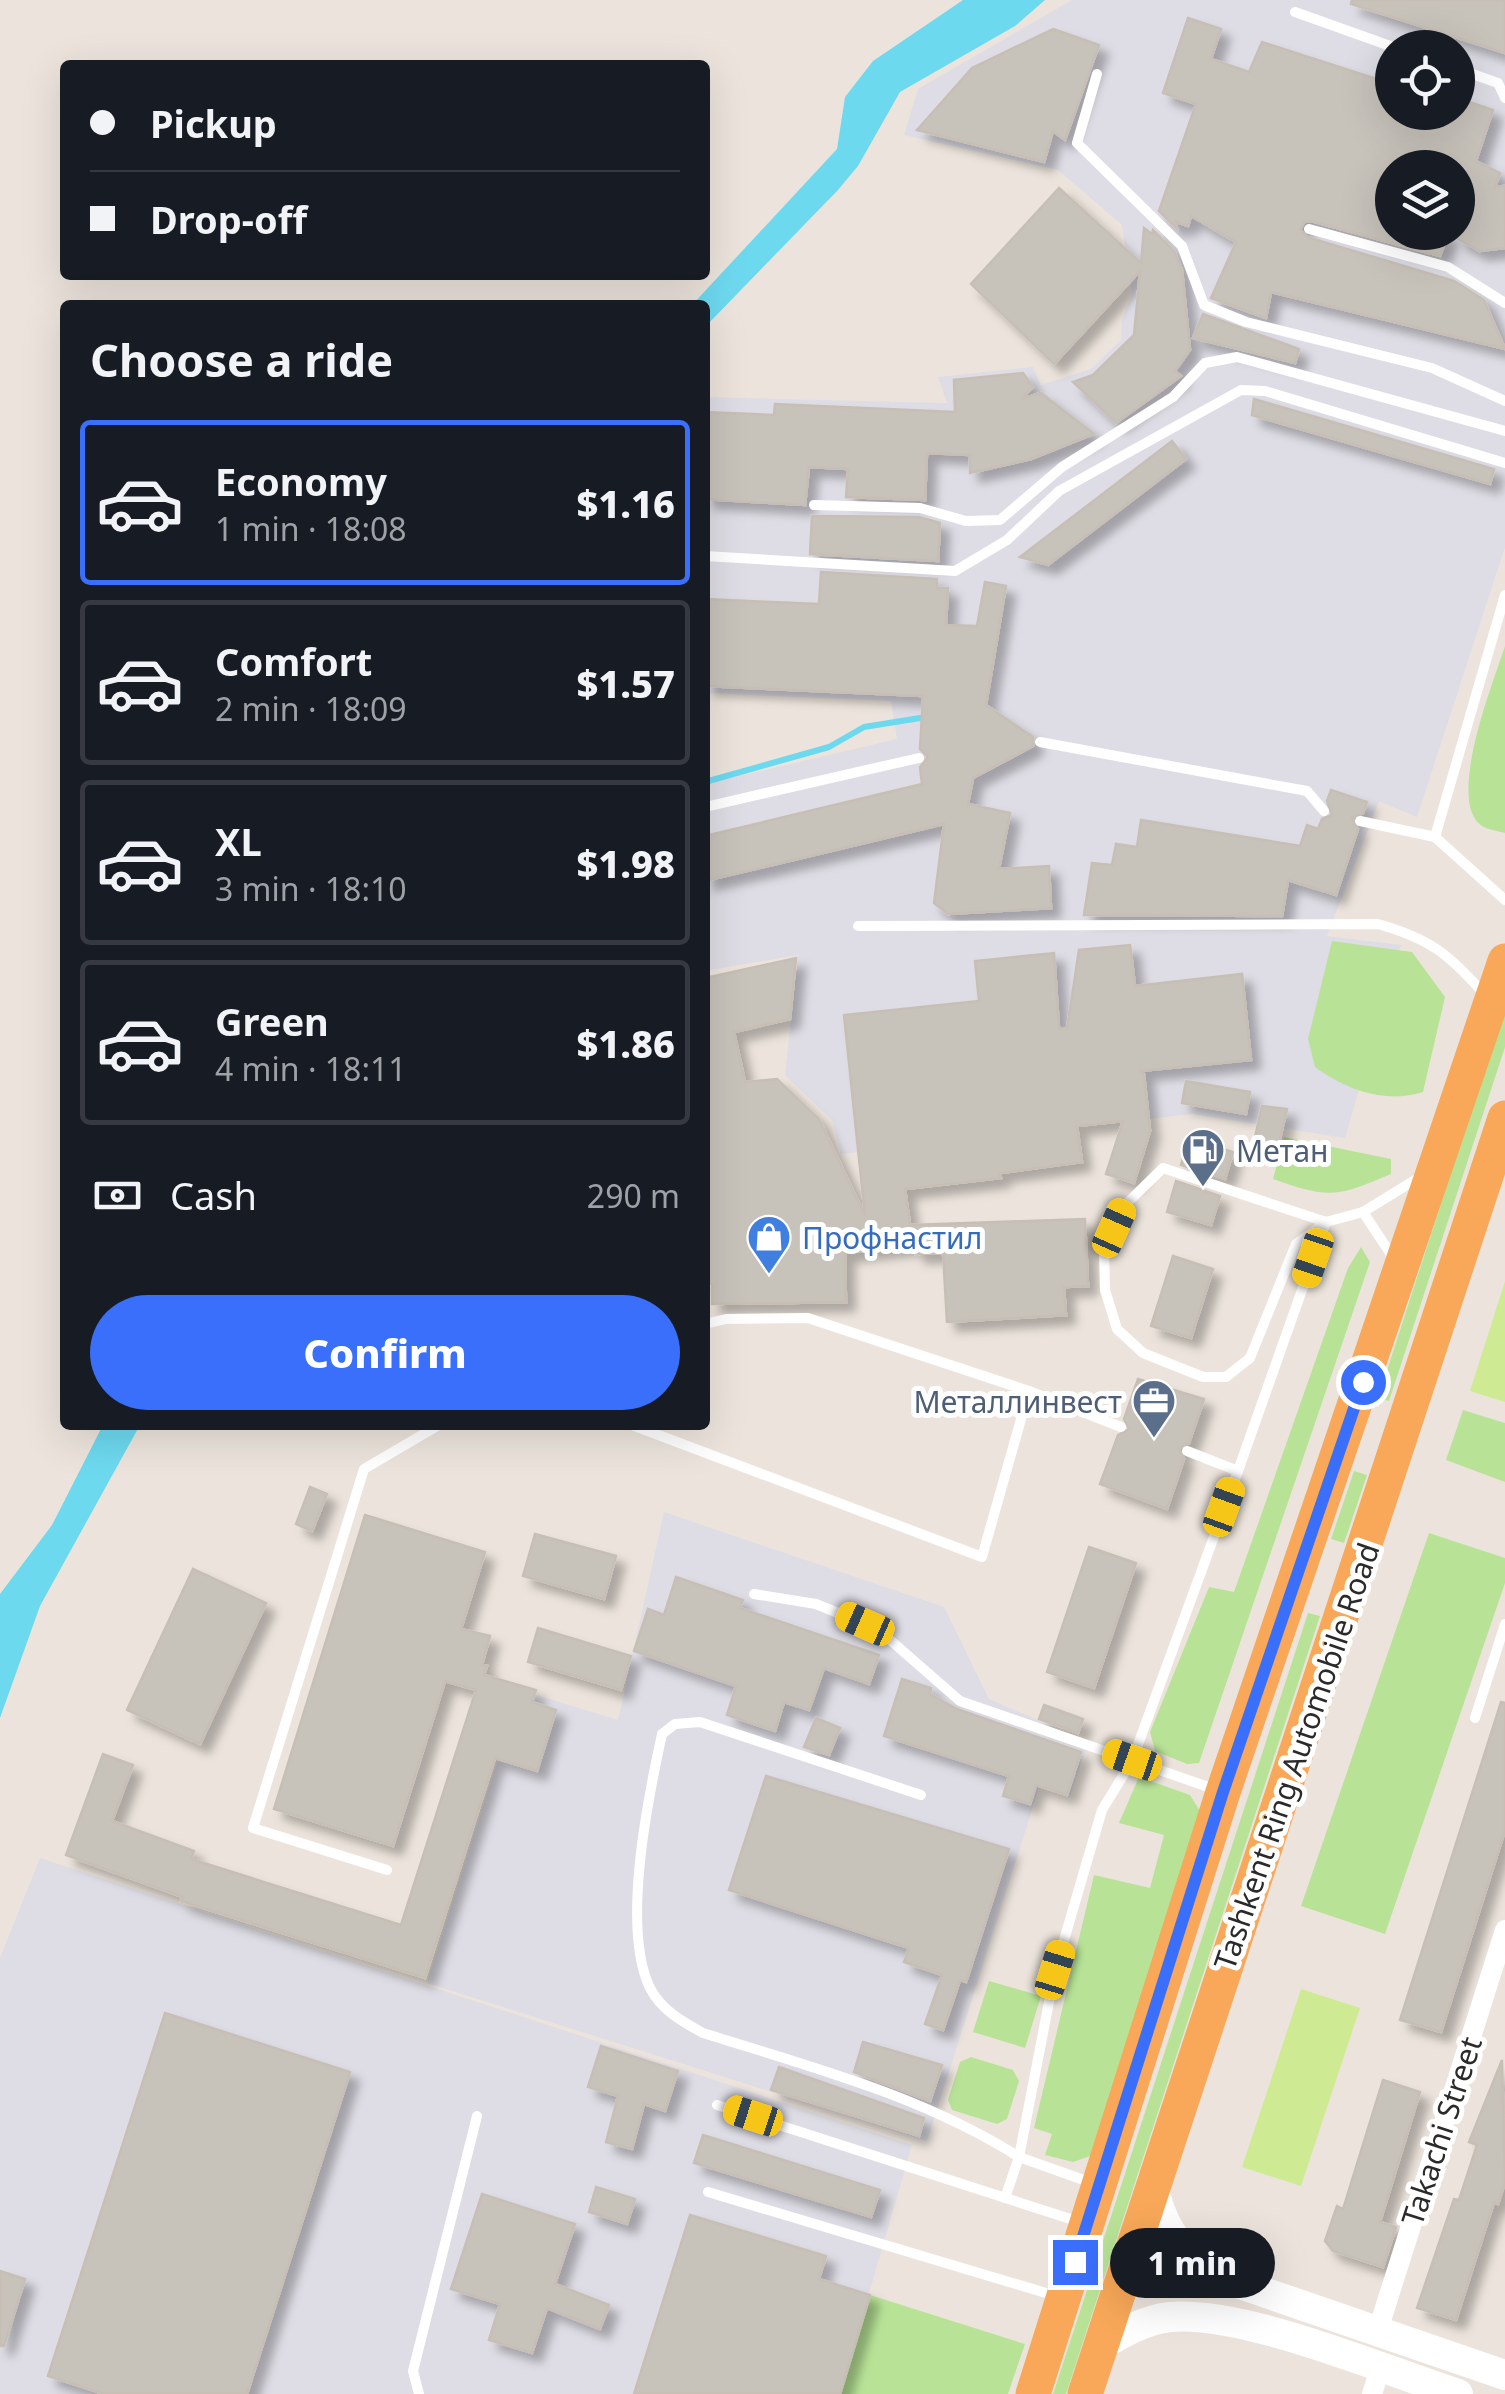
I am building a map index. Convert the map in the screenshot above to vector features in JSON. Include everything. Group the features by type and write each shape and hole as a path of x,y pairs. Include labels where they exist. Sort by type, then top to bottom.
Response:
{"highway":[{"name":"Tashkent Ring Automobile Road","path":"1033,2394 1223,1792 1505,961"},
{"name":"Tashkent Ring Automobile Road","path":"1085,2394 1505,1118"},
{"path":"1350,1419 1402,1437"},
{"path":"1300,1564 1355,1583"}],"main road":[{"path":"1152,2181 1163,2224 1183,2252 1231,2284 1505,2375"},
{"path":"1269,2332 1280,2300"},
{"path":"1100,2346 1126,2330 1170,2317 1220,2321 1269,2332 1376,2381 1458,2394"}],"street":[{"name":"Takachi Street","path":"1378,2333 1505,1930"}],"lane":[{"path":"1295,12 1375,41"},
{"path":"1096,74 1078,142 1182,246 1204,305 1246,322 1432,368 1505,401"},
{"path":"1475,75 1498,83 1505,98"},
{"path":"1310,229 1448,267 1505,302"},
{"path":"814,505 920,508 966,521 1000,520 1062,467 1173,397 1205,363 1219,357 1237,357 1505,431"},
{"path":"710,556 955,571 1007,540 1059,492 1241,390 1264,391 1505,462"},
{"path":"1434,838 1505,595"},
{"path":"1040,742 1307,791 1324,811"},
{"path":"710,805 919,758"},
{"path":"1360,821 1434,838 1505,900"},
{"path":"858,926 1378,924 1416,935 1450,955 1491,1003"},
{"path":"1326,1222 1162,1168 1123,1207 1104,1250 1105,1290 1118,1329 1143,1352 1203,1377 1226,1377 1250,1358 1296,1244 1326,1222 1363,1212 1436,1164"},
{"path":"1363,1212 1401,1270"},
{"path":"1005,2198 1019,2157 1055,1970 1102,1810 1132,1760 1326,1222"},
{"path":"710,1323 726,1319 808,1318 1029,1391 1122,1427"},
{"path":"645,1430 982,1557 1029,1391"},
{"path":"387,1870 253,1828 364,1469 430,1430"},
{"path":"1186,1452 1238,1471"},
{"path":"754,1594 816,1604 840,1613 889,1639 924,1674 960,1701 1223,1792"},
{"path":"1476,1718 1505,1624"},
{"path":"921,1795 700,1722 675,1724 662,1734 644,1819 638,1942 650,1988 674,2017 702,2033 910,2100 977,2130 1019,2157 1099,2186"},
{"path":"717,2105 1087,2224"},
{"path":"419,2394 413,2371 477,2116"},
{"path":"708,2192 1063,2299"}],"shaded area":[{"path":"1072,0 1505,0 1505,547 1417,817 1379,801 1327,936 1401,945 1345,1138 1192,1114 841,1154 832,1120 785,1075 798,955 710,970 710,783 897,739 891,701 710,693 710,397 947,403 938,377 1033,367 1041,385 1091,369 1121,340 1122,319 1132,294 1122,225 1058,170 904,135 918,89"},
{"path":"664,1512 944,1607 989,1699 1088,1742 1070,1797 1039,1788 927,2141 427,1983 520,1690 618,1720"},
{"path":"40,1858 912,2145 840,2394 0,2394 0,1958"}],"green space":[{"path":"1505,646 1505,833 1482,826 1472,813 1468,792 1483,712"},
{"path":"1332,941 1412,952 1445,997 1423,1092 1395,1096 1367,1093 1315,1067 1308,1039"},
{"path":"1505,1007 1505,1047 1389,1401 1378,1398"},
{"path":"1284,1137 1391,1159 1391,1174 1333,1193 1273,1179"},
{"path":"1361,1247 1370,1262 1199,1763 1187,1764 1155,1751 1150,1732 1209,1587 1234,1592 1348,1268"},
{"path":"1505,1281 1505,1402 1470,1391"},
{"path":"1463,1410 1505,1423 1505,1482 1446,1460"},
{"path":"1354,1471 1367,1475 1344,1543 1331,1539"},
{"path":"1429,1533 1505,1558 1505,1583 1385,1934 1301,1906"},
{"path":"1308,1613 1320,1616 1066,2394 1053,2394"},
{"path":"1139,1777 1190,1795 1202,1814 1093,2155 1073,2162 1045,2155 1052,2134 1034,2128 1094,1875 1150,1888 1164,1835 1119,1823"},
{"path":"989,1981 1041,1996 1025,2048 973,2032"},
{"path":"1301,1989 1360,2008 1301,2186 1242,2167"},
{"path":"971,2057 1013,2070 1019,2081 1007,2119 997,2124 952,2110 948,2100 960,2062"},
{"path":"870,2295 1025,2344 1008,2394 840,2394"}],"water":[{"path":"963,0 1045,0 1015,26 900,92 858,166 710,322 710,300 697,300 837,149 845,97 873,61"},
{"path":"100,1430 137,1430 40,1606 0,1718 0,1594 52,1525"}],"building":[{"path":"1352,0 1505,0 1505,53 1475,43 1475,30 1433,30 1351,4"},
{"path":"1188,18 1221,29 1211,59 1249,72 1262,42 1375,79 1375,130 1475,130 1475,104 1493,110 1476,161 1500,173 1495,187 1505,186 1505,248 1475,248 1475,150 1375,150 1375,238 1311,221 1304,222 1300,230 1307,237 1454,281 1484,300 1505,349 1271,292 1266,318 1211,298 1236,242 1191,216 1188,226 1176,222 1177,229 1159,211 1196,104 1163,93"},
{"path":"1053,29 1099,45 1065,140 1053,131 1044,162 917,130 972,68"},
{"path":"1059,188 1141,263 1144,228 1152,234 1153,230 1174,251 1182,270 1190,350 1175,371 1181,376 1116,423 1073,382 1093,375 1134,335 1140,271 1054,364 971,284"},
{"path":"1418,250 1442,250 1440,256"},
{"path":"1203,314 1299,349 1295,363 1193,338"},
{"path":"1023,373 1033,387 1021,399 1041,393 1094,434 1031,459 970,473 970,455 927,453 925,500 846,497 848,469 809,467 805,505 710,499 710,412 774,415 775,404 955,412 954,380"},
{"path":"1254,399 1494,469 1490,484 1252,415"},
{"path":"1172,441 1186,459 1048,565 1020,557"},
{"path":"812,516 919,517 940,523 938,561 810,554"},
{"path":"821,572 937,579 937,588 948,588 946,625 977,626 985,582 1006,586 986,705 1033,737 1033,746 973,778 968,804 1010,813 999,869 1049,866 1051,908 948,914 934,903 944,824 710,880 710,835 922,784 920,767 928,757 920,749 923,696 710,686 710,599 819,604"},
{"path":"1331,790 1367,802 1363,813 1352,818 1358,829 1336,895 1288,880 1282,916 1084,915 1092,863 1112,865 1116,844 1137,847 1141,820 1300,846 1307,825 1318,829 1322,819 1332,815 1327,801"},
{"path":"1130,945 1135,986 1242,974 1251,1060 1140,1071 1144,1074 1150,1131 1134,1183 1106,1174 1123,1121 1077,1126 1082,1162 1000,1173 1001,1178 905,1189 910,1225 1085,1219 1088,1286 1064,1287 1066,1315 947,1322 943,1253 916,1254 915,1245 845,1253 846,1302 712,1304 710,977 796,958 790,1019 734,1032 745,1082 777,1079 819,1119 865,1216 844,1015 979,1001 975,961 1054,953 1059,1029 1067,1029 1079,950"},
{"path":"1186,1081 1250,1092 1246,1114 1182,1103"},
{"path":"1262,1106 1287,1109 1277,1151 1253,1146"},
{"path":"1189,1138 1233,1152 1225,1179 1181,1165"},
{"path":"1176,1181 1220,1196 1211,1225 1167,1212"},
{"path":"1173,1256 1213,1269 1191,1338 1151,1326"},
{"name":"Металлинвест","path":"1138,1379 1204,1399 1189,1443 1179,1449 1184,1459 1167,1509 1100,1484 1118,1435 1129,1429 1124,1419"},
{"path":"310,1487 327,1494 312,1531 296,1524"},
{"path":"365,1515 485,1552 461,1629 490,1636 482,1665 487,1666 484,1675 536,1690 532,1702 556,1710 537,1771 495,1758 425,1978 181,1901 183,1897 66,1855 103,1754 133,1765 112,1821 194,1851 191,1859 401,1925 476,1690 445,1681 393,1846 274,1809"},
{"path":"535,1534 616,1556 604,1599 523,1576"},
{"path":"1089,1547 1136,1563 1094,1688 1047,1672"},
{"path":"193,1569 266,1603 200,1744 127,1710"},
{"path":"676,1577 743,1600 740,1608 879,1655 869,1684 824,1668 809,1710 784,1702 775,1731 727,1715 736,1686 634,1651 648,1609 664,1615"},
{"path":"538,1628 631,1656 621,1690 528,1662"},
{"path":"902,1679 931,1688 930,1694 957,1709 1081,1752 1067,1795 1036,1785 1030,1804 1003,1796 1009,1776 884,1736"},
{"path":"1501,1702 1505,1703 1505,1830 1441,2032 1400,2020"},
{"path":"1044,1705 1083,1719 1078,1733 1039,1719"},
{"path":"816,1718 840,1728 829,1755 804,1747"},
{"path":"766,1776 1009,1849 966,1982 960,1980 943,2030 925,2024 942,1975 904,1962 909,1948 729,1890"},
{"path":"165,2013 350,2072 247,2394 104,2394 48,2376"},
{"path":"863,2042 942,2065 930,2101 854,2072"},
{"path":"601,2046 678,2071 665,2111 644,2104 632,2149 606,2142 618,2096 588,2087"},
{"path":"1502,2060 1505,2182 1498,2204 1494,2202 1456,2320 1417,2308 1454,2199 1459,2200 1477,2145 1469,2142"},
{"path":"779,2067 924,2118 919,2136 771,2090"},
{"path":"1383,2080 1420,2092 1380,2222 1396,2227 1383,2267 1333,2251 1325,2241 1337,2206 1343,2209"},
{"path":"703,2135 880,2190 871,2217 694,2163"},
{"path":"596,2187 635,2199 627,2224 589,2212"},
{"path":"482,2194 575,2224 555,2284 609,2305 600,2329 547,2308 532,2353 489,2340 500,2304 451,2289"},
{"path":"690,2215 826,2256 819,2279 870,2295 840,2394 634,2394"},
{"path":"0,2271 25,2279 4,2346 0,2346"}],"waterway":[{"path":"710,781 829,747 864,727 920,718"}],"place":[{"name":"Метан","path":"1203,1188"},
{"name":"Профнастил","path":"769,1275"},
{"name":"Металлинвест","path":"1154,1439"}],"route":[{"path":"1075,2262 1223,1792 1363,1382"}]}
